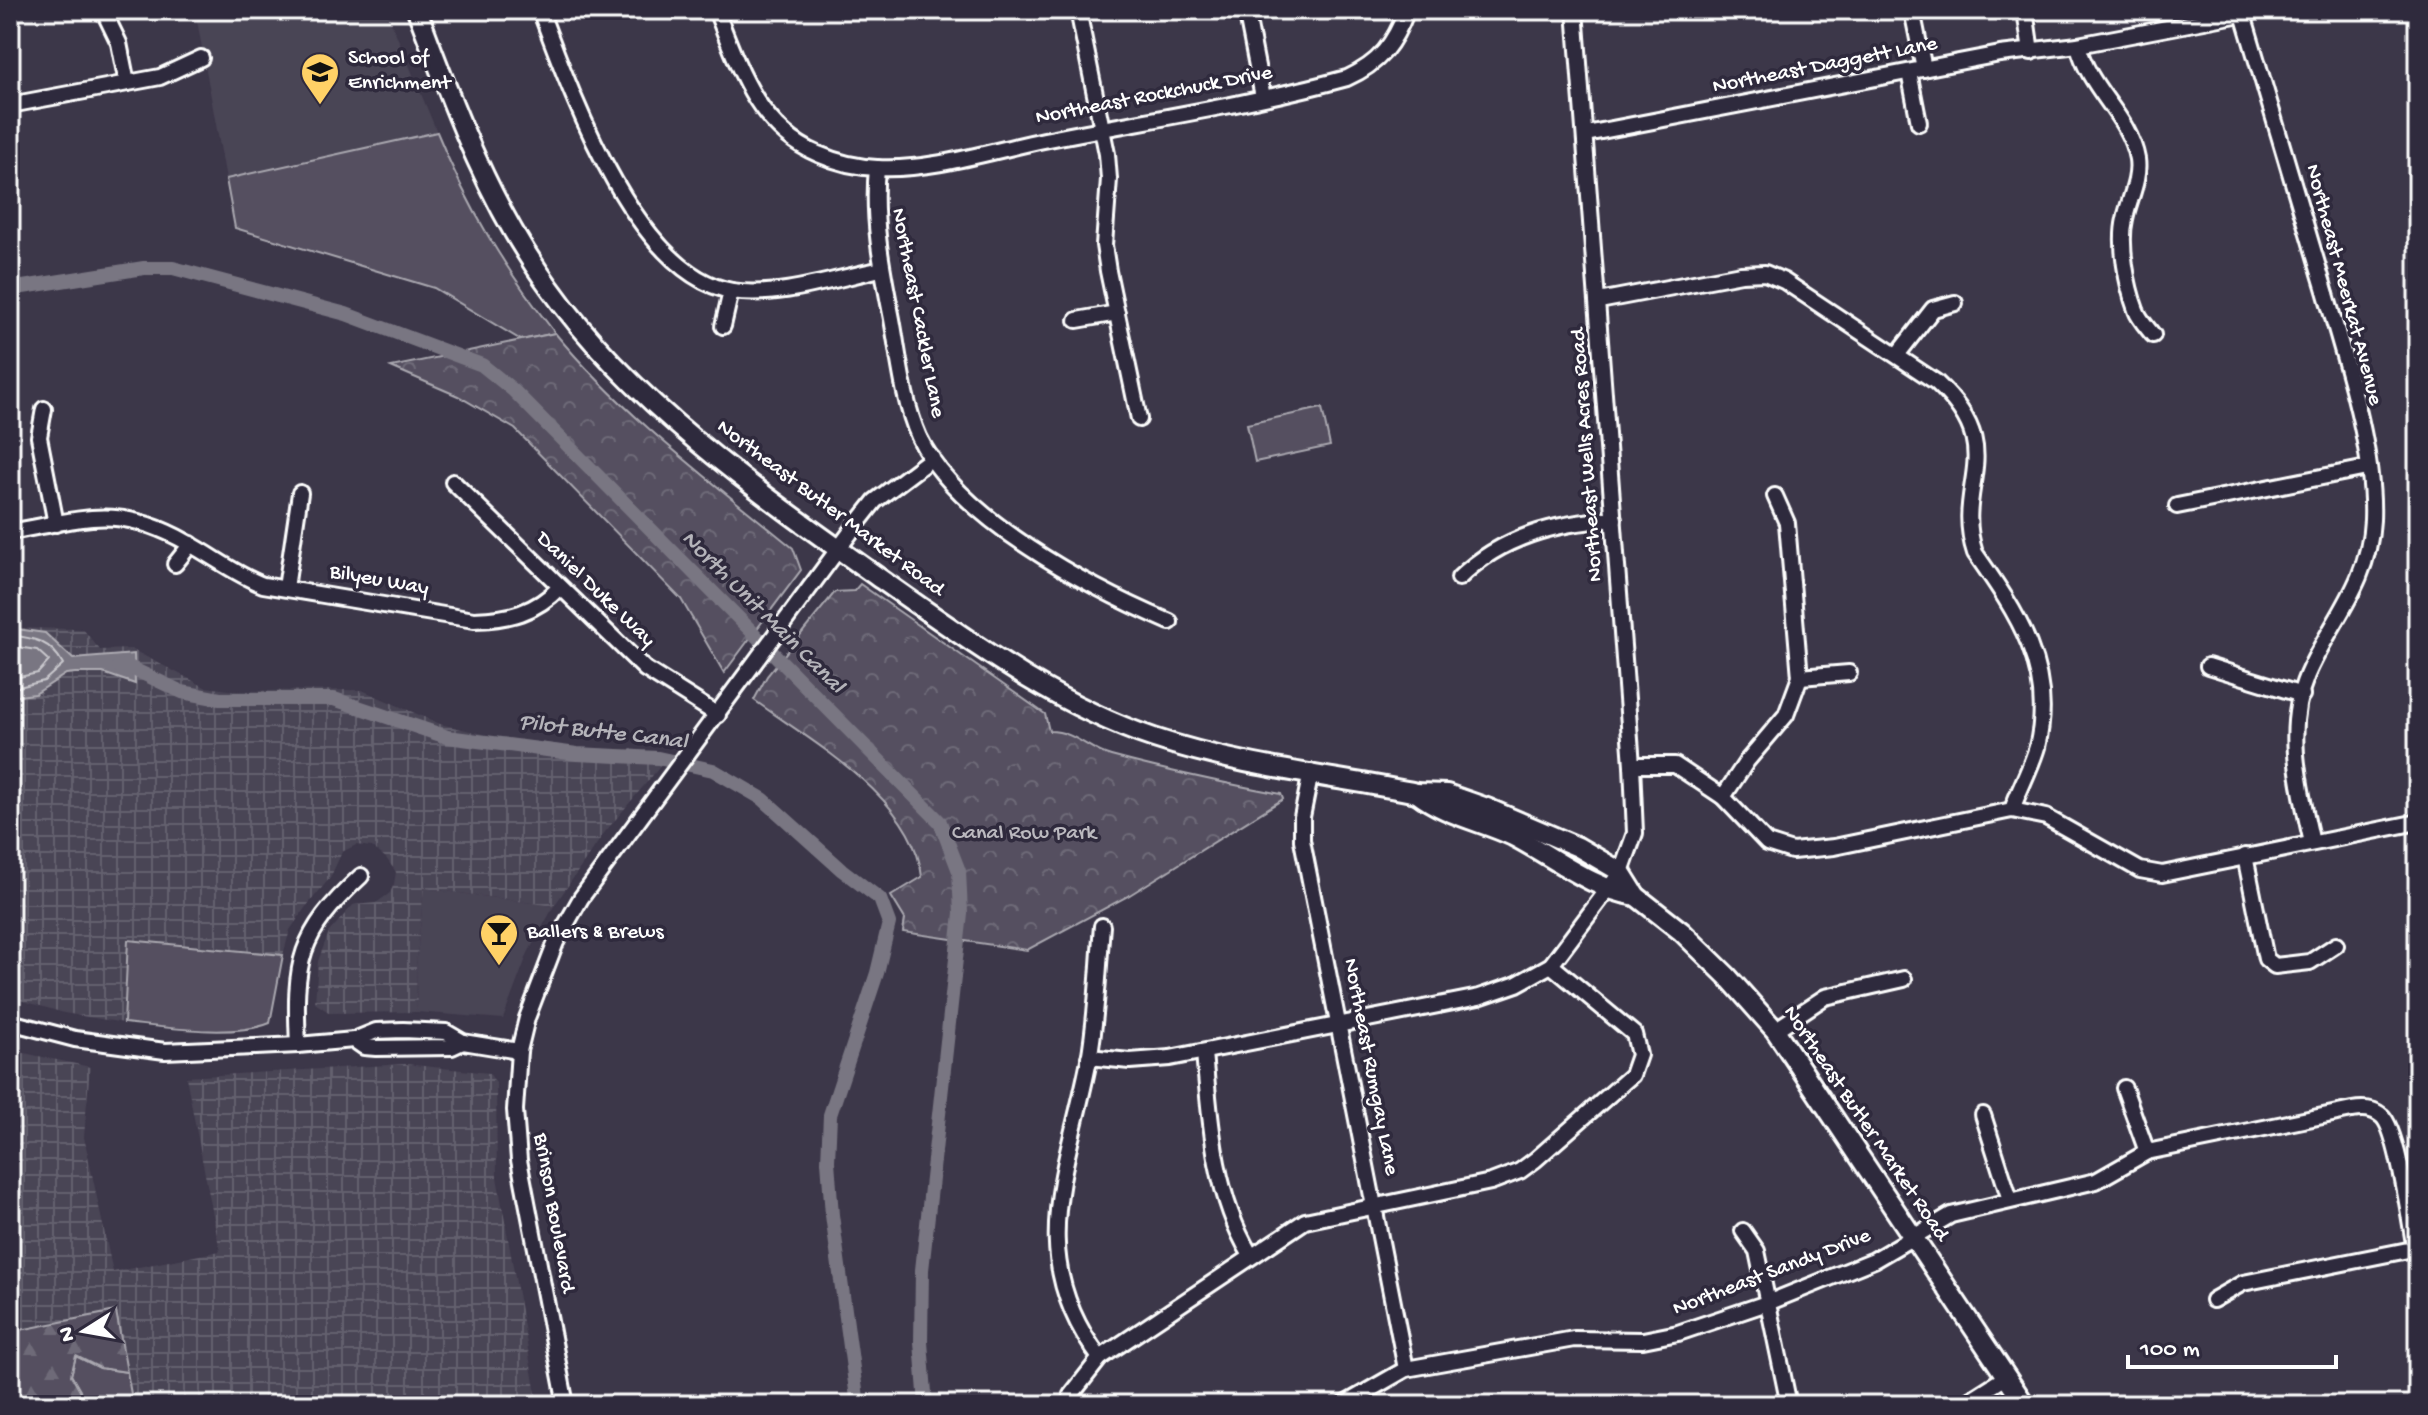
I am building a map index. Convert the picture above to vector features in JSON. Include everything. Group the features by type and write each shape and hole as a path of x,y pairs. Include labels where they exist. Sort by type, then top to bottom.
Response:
{"main road":[{"name":"Northeast Butler Market Road","path":"417,10 497,202 521,245 573,320 658,408 839,549 973,644 1090,712 1190,749 1417,793 1447,794 1578,847 1621,872 1636,896 1682,932 1775,1030 2025,1405"},
{"name":"Northeast Butler Market Road","path":"1417,793 1433,805 1516,838 1607,891 1636,896"},
{"path":"1433,805 1525,830 1603,872 1621,872"}],"street":[{"path":"103,10 119,43 127,83"},
{"path":"540,10 592,138 643,223 671,257 702,279 731,291 780,289 882,269"},
{"name":"Northeast Rockchuck Drive","path":"716,10 741,74 763,111 788,137 816,153 877,168 906,167 1347,78 1370,67 1398,34 1407,10"},
{"path":"1078,10 1103,129 1109,179 1104,245 1139,419"},
{"path":"1246,10 1263,97"},
{"name":"Northeast Wells Acres Road","path":"1551,965 1621,872 1635,833 1599,301 1575,10"},
{"path":"1912,10 1919,123"},
{"path":"2025,10 2031,52"},
{"name":"Northeast Daggett Lane","path":"1586,134 1916,71 2078,45 2262,10"},
{"name":"Northeast Meerkat Avenue","path":"2243,14 2349,373 2367,468 2372,521 2360,581 2307,676 2302,695 2295,749 2312,843"},
{"path":"2078,45 2095,88 2128,131 2137,160 2137,182 2124,223 2123,242 2136,311 2153,335"},
{"path":"10,105 160,77 201,58"},
{"name":"Northeast Cackler Lane","path":"877,168 874,205 882,269 909,409 932,458 954,488 1047,558 1102,593 1170,622"},
{"path":"1599,301 1741,274 1765,273 1784,281 1897,355 1936,382 1959,403 1972,431 1977,462 1970,539 1975,553 2029,638 2038,667 2043,710 2036,749 2012,810"},
{"path":"723,326 731,291"},
{"path":"1897,355 1933,309 1955,303"},
{"path":"1077,320 1117,313"},
{"path":"44,409 39,437 56,524"},
{"name":"Brinson Boulevard","path":"566,1405 519,1160 515,1110 519,1051 527,1018 556,942 581,898 875,501 932,458"},
{"path":"2177,506 2367,468"},
{"name":"Daniel Duke Way","path":"453,482 645,669 718,715"},
{"path":"286,588 300,493"},
{"path":"1723,797 1747,761 1786,715 1800,677 1787,523 1775,496"},
{"name":"Bilyeu Way","path":"10,532 101,515 132,518 158,526 243,577 286,588 474,620 500,620 524,614 546,602 560,587"},
{"path":"1459,578 1483,555 1541,531 1570,522 1614,519"},
{"path":"175,564 191,544"},
{"path":"2208,666 2302,695"},
{"path":"1800,677 1849,673"},
{"path":"1632,765 1675,765 1723,797 1767,843 1792,851 1834,847 2012,810 2046,817 2140,870 2162,874 2418,822"},
{"name":"Northeast Rumgay Lane","path":"1311,772 1302,817 1302,840 1406,1369"},
{"path":"2245,856 2266,959 2275,966 2310,962 2336,945"},
{"path":"298,1045 296,997 303,954 323,913 361,876"},
{"path":"1100,1358 1075,1316 1064,1286 1054,1227 1089,1057 1102,926"},
{"path":"1071,1395 1100,1358 1250,1254 1305,1221 1491,1182 1520,1171 1632,1075 1639,1055 1634,1034 1551,965 1517,984 1479,997 1204,1052 1130,1061 1089,1057"},
{"path":"1775,1030 1825,997 1904,979"},
{"path":"10,1022 75,1039 165,1051 298,1045 354,1040 376,1031 403,1030 446,1032 463,1042 519,1051"},
{"path":"1204,1052 1219,1176 1240,1238 1250,1254"},
{"path":"2124,1088 2147,1152"},
{"name":"Northeast Sandy Drive","path":"1343,1405 1406,1369 1574,1339 1661,1337 1770,1302 1874,1260 1951,1215 2096,1181 2147,1152 2365,1108 2380,1113 2392,1131 2417,1249"},
{"path":"1983,1115 2010,1200"},
{"path":"1743,1231 1757,1251 1789,1405"},
{"path":"2213,1300 2243,1283 2417,1249"},
{"path":"1962,1405 2006,1377"}],"shaded area":[{"name":"School of Enrichment","path":"195,10 386,10 437,132 226,179"},
{"path":"10,628 83,629 100,650 131,649 205,687 237,691 362,690 440,724 492,736 589,749 632,749 669,756 605,832 554,906 424,888 416,967 417,1012 330,1013 315,1003 318,961 329,932 353,905 376,903 390,893 394,884 396,872 386,858 372,847 356,845 342,852 330,878 290,930 283,955 128,940 124,1023 64,1013 10,997"},
{"path":"424,888 554,906 528,953 503,1019 417,1012 416,967"},
{"path":"10,1050 90,1067 84,1137 113,1272 220,1251 186,1077 405,1064 489,1073 496,1083 497,1177 538,1405 10,1405"}],"green space":[{"path":"437,132 461,186 489,237 555,333 521,340 434,288 235,228 226,179"},
{"path":"555,333 639,420 793,548 801,570 724,673 681,599 515,429 458,396 391,367"},
{"path":"1322,408 1330,446 1255,462 1247,424"},
{"name":"Canal Row Park","path":"860,584 1045,714 1049,731 1074,737 1111,756 1281,794 1283,799 1128,896 1027,950 903,932 905,919 891,896 922,877 915,848 901,822 857,775 754,700 767,676 835,592 854,591"},
{"path":"128,940 283,955 270,1023 218,1031 124,1023"},
{"path":"116,1311 127,1372 100,1368 76,1356 71,1375 88,1405 10,1405 10,1332"},
{"path":"76,1356 100,1368 127,1372 133,1405 88,1405 71,1375"}],"water":[{"path":"10,628 45,633 73,659 134,654 135,684 103,673 75,673 66,674 35,694 10,697"}],"waterway":[{"name":"North Unit Main Canal","path":"10,289 144,268 173,268 346,314 482,365 513,390 940,822 959,871 961,913 922,1270 921,1342 926,1405"},
{"name":"Pilot Butte Canal","path":"119,666 129,667 182,692 220,699 334,699 447,737 577,754 658,758 713,770 763,799 842,870 880,899 889,923 877,973 830,1115 828,1161 832,1215 858,1405"}],"place":[{"name":"School of Enrichment","path":"320,106"},
{"name":"Ballers & Brews","path":"499,967"}]}
